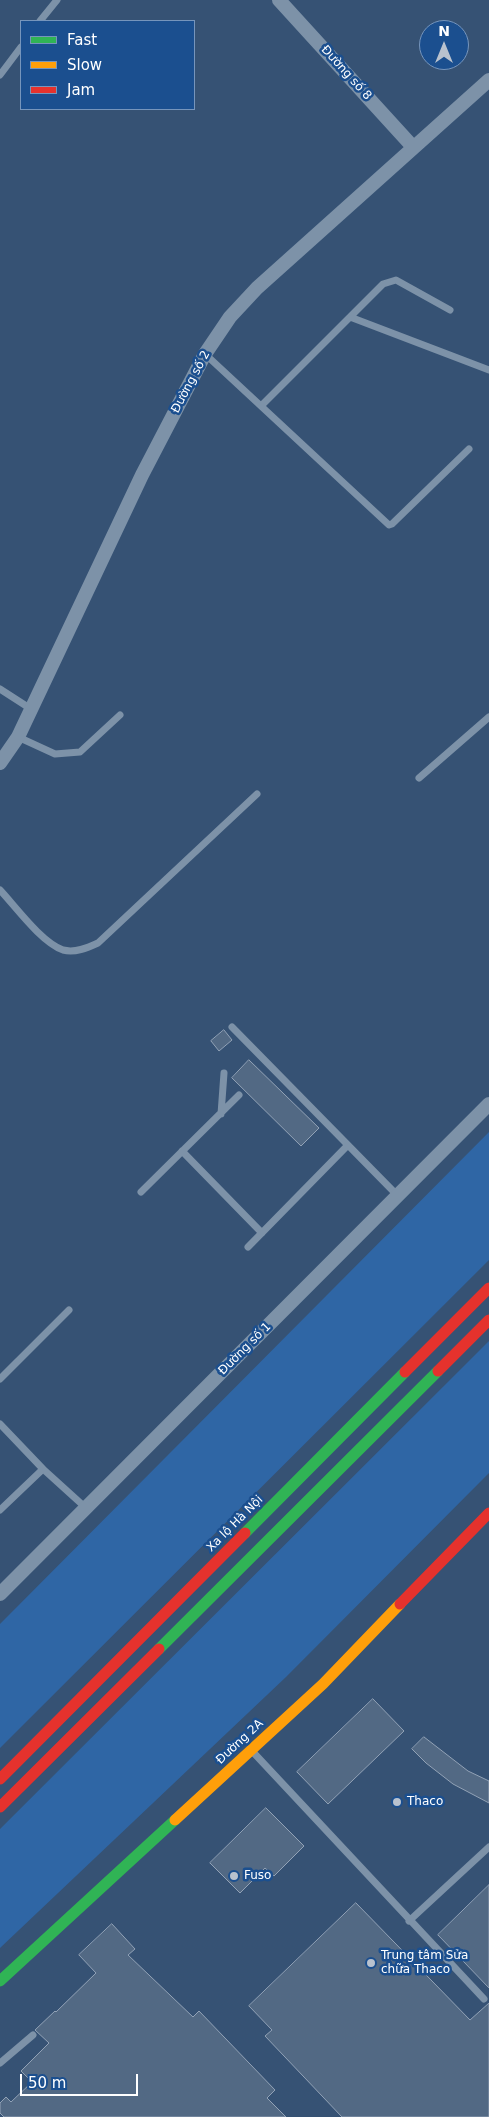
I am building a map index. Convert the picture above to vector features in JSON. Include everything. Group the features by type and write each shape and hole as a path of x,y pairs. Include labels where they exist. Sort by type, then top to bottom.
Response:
{"main road":[{"name":"Xa lộ Hà Nội","path":"0,1779 489,1288"},
{"path":"0,1807 489,1320"},
{"name":"Đường 2A","path":"0,1981 323,1684 489,1513"}],"street":[{"name":"Đường số 8","path":"279,0 413,147"},
{"name":"Đường số 2","path":"0,764 18,736 142,475 205,354 230,317 257,288 489,80"},
{"name":"Đường số 1","path":"0,1594 489,1104"}],"lane":[{"path":"41,20 56,0"},
{"path":"0,74 20,47"},
{"path":"260,406 384,284 396,280 450,310"},
{"path":"350,317 489,370"},
{"path":"205,354 389,525 469,449"},
{"path":"0,689 30,709"},
{"path":"18,736 55,754 80,752 120,716"},
{"path":"419,778 489,717"},
{"path":"0,890 46,939 64,950 82,950 98,943 257,794"},
{"path":"232,1027 397,1195"},
{"path":"221,1114 224,1073"},
{"path":"141,1192 240,1095"},
{"path":"248,1247 348,1145"},
{"path":"182,1151 262,1233"},
{"path":"0,1379 69,1310"},
{"path":"0,1424 43,1469 87,1508"},
{"path":"0,1510 43,1469"},
{"path":"252,1750 409,1921 484,1999"},
{"path":"409,1921 489,1847"},
{"path":"0,2063 33,2035"}],"shaded area":[{"path":"489,1132 489,1260 0,1748 0,1624"},
{"path":"489,1341 489,1473 286,1677 0,1948 0,1829"}],"building":[{"path":"224,1030 232,1040 219,1051 211,1041"},
{"path":"249,1060 319,1128 301,1146 232,1078"},
{"path":"373,1699 404,1731 328,1804 297,1772"},
{"path":"424,1737 468,1771 489,1781 489,1803 453,1784 426,1763 412,1749"},
{"path":"266,1808 304,1846 274,1876 265,1868 240,1893 210,1863"},
{"path":"489,1885 489,1988 438,1935"},
{"name":"Trung tâm Sửa chữa Thaco","path":"356,1903 470,2020 489,2003 489,2117 342,2117 265,2036 272,2030 249,2006"},
{"path":"112,1924 135,1949 128,1955 193,2017 199,2011 275,2090 267,2098 286,2117 4,2117 0,2113 0,2103 6,2097 11,2102 32,2082 21,2071 49,2043 35,2030 96,1973 79,1955"}],"traffic: fast":[{"path":"159,1649 438,1371"},
{"path":"245,1533 405,1372"},
{"path":"0,1981 175,1820"}],"traffic: slow":[{"path":"175,1820 323,1684 400,1604"}],"traffic: jam":[{"path":"405,1372 489,1288"},
{"path":"438,1371 489,1320"},
{"path":"400,1604 489,1513"},
{"path":"0,1779 245,1533"},
{"path":"0,1807 159,1649"}],"place":[{"name":"Thaco","path":"397,1802"},
{"name":"Fuso","path":"234,1876"},
{"name":"Trung tâm Sửa chữa Thaco","path":"371,1963"}]}
